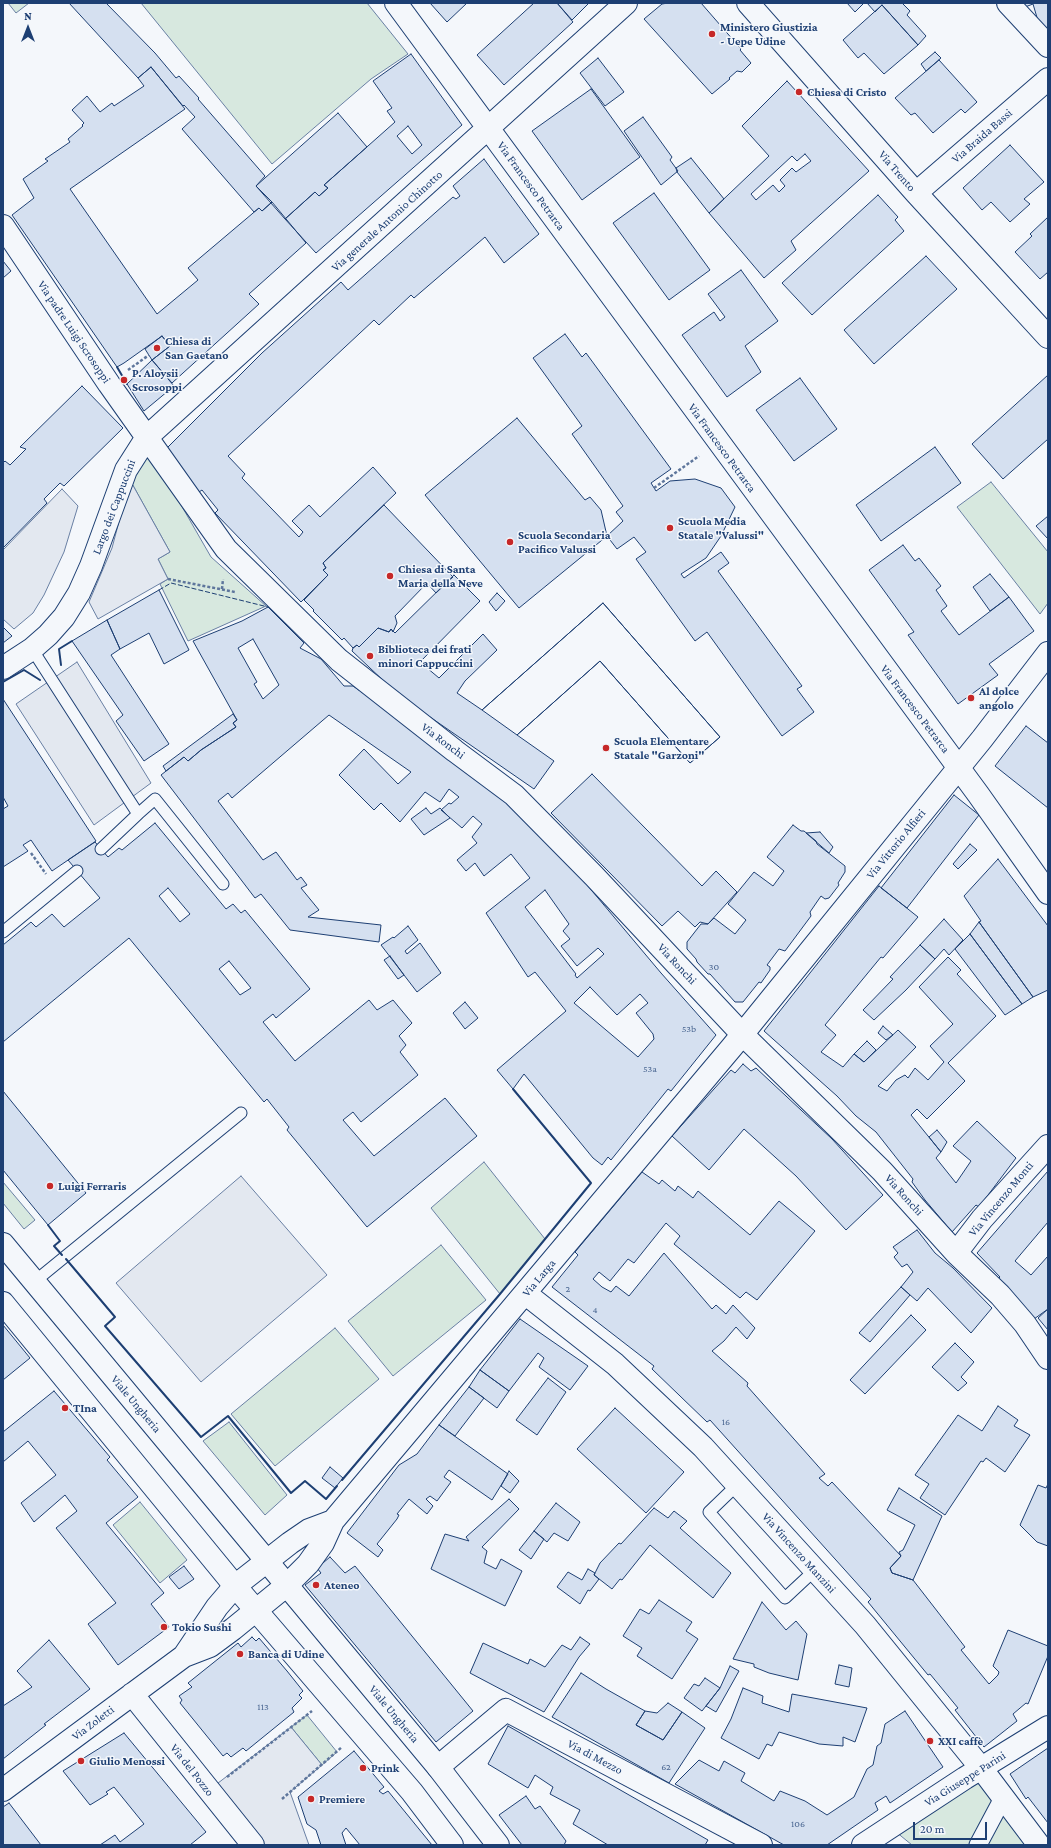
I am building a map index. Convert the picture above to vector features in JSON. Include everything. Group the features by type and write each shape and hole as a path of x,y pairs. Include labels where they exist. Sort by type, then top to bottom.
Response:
{"street":[{"name":"Via Francesco Petrarca","path":"396,3 958,767 1048,893"},
{"name":"Via generale Antonio Chinotto","path":"147,438 626,3"},
{"name":"Via Trento","path":"748,3 916,193 1048,337"},
{"path":"1008,3 1048,46"},
{"name":"Via Braida Bassi","path":"916,193 1048,79"},
{"name":"Via padre Luigi Scrosoppi","path":"3,226 147,438"},
{"name":"Via Ronchi","path":"147,438 226,549 339,660 514,795 594,876 742,1034 882,1171 956,1253 1000,1295 1025,1324 1048,1358"},
{"name":"Largo dei Cappuccini","path":"3,668 32,649 48,635 60,621 79,593 91,566 126,470 147,438"},
{"name":"Via Vittorio Alfieri","path":"742,1034 958,767 1048,653"},
{"name":"Via Larga","path":"287,1585 308,1564 323,1543 333,1521 526,1294 742,1034"},
{"name":"Via Vincenzo Monti","path":"956,1253 982,1218 1048,1146"},
{"name":"Viale Ungheria","path":"4,1247 438,1767 498,1845"},
{"name":"Via Vincenzo Manzini","path":"526,1294 615,1364 703,1447 865,1625 981,1768 1039,1845"},
{"path":"3,1303 235,1586 412,1792 452,1845"},
{"name":"Via Larga","path":"266,1560 309,1530 333,1521"},
{"path":"235,1586 266,1560"},
{"path":"257,1611 287,1585"},
{"name":"Via Zoletti","path":"184,1656 217,1607 235,1586"},
{"name":"Via Zoletti","path":"3,1790 184,1656 210,1646 257,1611"},
{"name":"Via del Pozzo","path":"132,1694 253,1845"},
{"name":"Via di Mezzo","path":"438,1767 506,1710 761,1845"},
{"name":"Via Giuseppe Parini","path":"863,1845 1048,1726"},
{"path":"978,1845 1003,1798"}],"lane":[{"path":"32,649 138,814"},
{"path":"101,849 155,799 223,884"},
{"path":"3,932 77,871"},
{"path":"34,1282 241,1114"},
{"path":"738,1485 709,1512 785,1598 815,1570"}],"path":[{"path":"127,371 149,355"},
{"path":"654,488 702,454"},
{"path":"168,579 242,593"},
{"path":"31,853 56,889"},
{"path":"209,1790 331,1697"},
{"path":"282,1798 360,1732"}],"shaded area":[{"path":"8,3 29,3 16,13"},
{"path":"141,3 367,3 408,54 371,79 272,164"},
{"path":"150,451 211,557 266,606 188,641 160,584 168,579 158,559 170,552 130,480"},
{"path":"130,480 170,552 158,559 168,579 98,619 89,602 112,548"},
{"path":"991,482 1048,552 1048,603 1040,614 957,507"},
{"path":"62,489 78,506 64,552 44,595 33,613 14,629 3,619 3,550"},
{"path":"77,662 151,783 94,825 16,704"},
{"path":"484,1162 545,1239 500,1294 431,1208"},
{"path":"241,1176 327,1275 201,1382 116,1283"},
{"path":"3,1182 35,1220 24,1229 3,1203"},
{"path":"441,1245 486,1300 393,1376 348,1321"},
{"path":"335,1328 379,1379 275,1466 231,1414"},
{"path":"229,1422 287,1495 265,1515 203,1441"},
{"path":"140,1502 187,1560 160,1583 113,1525"},
{"path":"307,1715 337,1752 322,1765 291,1727"},
{"path":"291,1727 322,1765 290,1792 309,1845 253,1845 209,1790"},
{"path":"981,1768 1039,1845 912,1845 890,1827"}],"building":[{"path":"69,3 106,3 155,53 176,78 179,76 265,176 256,186 272,202 262,211 259,208 254,212 182,129 195,117 184,105 183,106 151,67 138,78"},
{"path":"430,3 467,3 447,22"},
{"path":"534,3 557,3 573,22 504,85 477,55"},
{"path":"557,3 589,3 572,20"},
{"path":"701,3 741,49 740,50 751,63 742,72 737,71 712,94 644,19 662,4"},
{"path":"847,3 864,3 855,12"},
{"path":"867,3 902,3 910,11 907,15 926,36 918,45 882,5 875,12"},
{"path":"1023,3 1048,3 1048,29 1041,31 1033,4 1025,7"},
{"path":"882,5 918,45 884,74 864,53 858,58 843,40"},
{"path":"935,52 941,58 926,71 921,64"},
{"path":"411,54 462,125 316,253 285,219 315,192 319,196 328,188 324,185 395,122 387,111 392,108 373,81","holes":["408,126 422,145 412,154 397,136"]},
{"path":"598,58 624,92 605,106 580,73"},
{"path":"939,60 977,102 965,113 961,109 933,133 915,113 911,115 895,98"},
{"path":"151,67 185,109 70,189 157,314 198,280 188,268 259,208 262,211 272,202 306,243 249,294 259,304 172,383 152,360 170,346 162,336 117,367 12,215 34,198 23,179 48,161 45,159 70,142 68,139 83,126 82,125 84,123 72,110 87,96 100,112 112,103 114,106 144,86 138,78"},
{"path":"787,81 869,171 791,241 796,250 764,278 709,213 769,156 742,126","holes":["805,154 811,161 796,172 792,168 780,180 785,186 779,192 773,185 756,200 751,194 792,156 797,161"]},
{"path":"591,89 640,157 582,200 532,131"},
{"path":"338,113 367,147 324,185 328,188 319,196 315,192 285,219 256,186"},
{"path":"643,117 672,157 670,160 678,171 661,185 624,131"},
{"path":"1010,145 1044,182 1024,199 1030,204 1010,222 991,202 982,210 963,188"},
{"path":"691,158 724,199 709,213 677,172 676,168"},
{"path":"484,159 539,234 504,263 485,237 414,298 411,295 379,325 374,320 228,456 245,474 242,478 299,537 303,532 292,521 309,505 320,517 373,467 396,493 323,563 326,568 323,570 328,575 301,602 215,513 218,510 202,490 199,492 167,448 262,353 341,282 348,290 453,197 456,199 460,196 453,186"},
{"path":"654,193 710,270 669,300 613,223"},
{"path":"878,195 898,217 895,220 904,231 812,315 782,283"},
{"path":"1048,217 1048,272 1040,279 1015,252 1032,236 1030,234"},
{"path":"926,256 957,289 874,364 844,330"},
{"path":"3,261 11,271 3,278"},
{"path":"741,270 778,321 745,346 761,372 727,397 682,335 714,312 720,321 725,317 708,294"},
{"name":"Scuola Media Statale \"Valussi\"","path":"565,334 582,357 586,353 671,469 651,483 656,491 670,481 695,479 721,488 735,507 721,536 706,558 681,574 684,578 721,552 729,563 718,571 802,686 797,689 814,712 782,736 707,632 695,641 636,559 646,552 634,537 617,549 607,536 623,521 616,512 623,506 572,434 582,426 533,358"},
{"name":"Chiesa di San Gaetano","path":"162,336 170,346 152,360 145,349"},
{"path":"152,360 174,386 144,411 127,384"},
{"path":"1048,375 1048,439 1003,479 972,444"},
{"path":"800,378 837,429 794,461 756,410"},
{"path":"82,386 123,428 64,486 60,483 44,499 47,503 3,548 3,463 5,461 10,465 26,449 20,447"},
{"path":"517,418 585,500 590,497 601,510 607,536 519,608 425,495"},
{"path":"935,447 961,483 881,541 856,505"},
{"name":"Chiesa di Santa Maria della Neve","path":"384,505 453,577 436,593 427,583 395,616 397,623 393,632 391,629 389,632 378,628 359,647 357,645 353,648 344,638 342,640 304,600 328,575 323,570 326,568 323,563"},
{"path":"1048,516 1048,539 1036,526"},
{"path":"903,545 915,561 919,558 941,586 936,590 947,606 941,611 959,635 1009,597 1034,631 989,664 998,675 958,704 908,635 914,632 869,570"},
{"path":"990,574 1009,597 990,611 973,587"},
{"path":"454,575 480,601 420,662 439,678 483,634 497,650 465,681 457,693 482,710 603,603 720,737 690,763 600,661 517,735 554,761 534,789 430,717 428,719 387,684 352,651 357,645 359,647 378,628 389,632 391,629 395,633"},
{"path":"159,590 189,650 164,664 149,633 120,649 107,620"},
{"path":"497,593 505,601 496,611 489,602"},
{"name":"Scuola Elementare Statale \"Garzoni\"","path":"603,603 720,737 690,763 600,661 517,735 482,710"},
{"path":"268,607 304,643 300,648 321,659 344,686 353,686 438,745 524,813 716,1035 671,1091 668,1089 611,1160 608,1157 602,1165 593,1158 524,1074 513,1089 497,1070 566,1011 535,972 528,977 486,913 530,878 511,854 484,876 475,863 466,871 457,860 477,843 472,837 482,824 473,816 462,828 441,810 459,797 449,789 440,802 425,792 400,822 381,803 374,810 339,775 364,749 398,784 411,772 329,715 232,798 228,793 218,801 263,860 276,852 297,880 301,877 307,885 301,888 319,910 308,917 381,925 379,942 290,930 261,894 255,898 161,775 184,757 188,761 201,750 236,727 233,723 237,720 193,641 242,621","holes":["253,639 279,685 263,699 254,684 257,682 238,648","545,890 569,924 563,931 570,939 561,946 577,966 598,948 604,954 577,978 575,975 576,974 525,907","590,987 617,1015 640,994 648,1003 636,1013 653,1034 654,1039 638,1057 574,1003"]},
{"path":"107,620 120,649 111,655 169,744 144,761 116,721 123,715 72,641"},
{"path":"3,627 12,636 3,643"},
{"path":"3,699 96,841 52,871 31,840 23,845 28,851 3,867 3,809 8,806 3,797"},
{"path":"233,714 237,720 233,723 236,727 201,750 188,761 184,757 166,771 163,766"},
{"path":"1026,726 1048,743 1048,808 995,766"},
{"path":"592,774 702,886 716,871 737,892 708,924 700,922 695,927 678,911 662,926 551,813"},
{"path":"954,795 979,815 907,908 881,888"},
{"path":"426,808 431,814 440,808 450,818 424,835 411,819"},
{"path":"155,823 226,909 233,904 241,913 245,910 310,989 276,1018 273,1014 263,1022 295,1061 369,1000 377,1010 393,1000 412,1023 399,1036 406,1045 400,1052 418,1075 361,1122 353,1112 343,1120 374,1156 445,1098 477,1136 367,1227 287,1130 289,1127 267,1099 264,1102 129,938 3,1042 3,945 31,922 36,927 52,914 64,927 100,898 68,860 95,842 108,857 119,848 122,850","holes":["168,888 190,914 180,922 159,896","229,961 251,988 240,995 219,969"]},
{"path":"793,825 801,831 804,831 816,841 817,844 845,866 845,872 838,883 839,885 829,898 825,899 821,896 810,912 811,916 785,951 779,949 767,965 770,967 770,970 761,983 759,982 743,1002 735,1002 697,962 687,949 687,942 701,924 708,924 714,918 735,934 746,920 728,904 754,872 773,886 784,871 767,857"},
{"path":"820,832 833,847 829,853 806,833"},
{"path":"970,844 977,850 958,869 953,864"},
{"path":"998,859 1048,926 1048,990 1033,997 979,922 981,921 964,896"},
{"path":"879,886 918,917 883,958 881,957 825,1025 836,1035 821,1052 843,1067 854,1054 864,1062 898,1030 916,1047 878,1086 887,1091 896,1080 905,1075 908,1078 915,1068 928,1080 944,1062 930,1046 953,1024 919,987 948,957 961,970 957,974 996,1016 948,1063 965,1081 927,1119 917,1109 911,1115 941,1152 936,1158 956,1183 971,1161 953,1146 977,1121 1016,1158 979,1207 976,1205 952,1232 925,1200 912,1182 913,1179 876,1132 856,1116 837,1096 764,1031"},
{"path":"944,919 963,940 949,955 944,949 935,959 920,945"},
{"path":"979,922 1033,997 1022,1004 970,934"},
{"path":"408,926 418,940 405,951 407,954 420,943 441,973 417,992 381,945 393,937 394,938"},
{"path":"970,934 1022,1004 1005,1015 955,949"},
{"path":"920,945 935,959 906,990 874,1020 863,1010 893,979 890,977"},
{"path":"390,956 404,975 398,979 384,960"},
{"path":"465,1002 478,1018 465,1029 453,1013"},
{"path":"883,1026 893,1035 886,1040 878,1033"},
{"path":"867,1041 876,1050 864,1062 854,1054"},
{"path":"743,1064 751,1071 756,1068 832,1139 883,1195 846,1230 796,1176 744,1129 709,1170 672,1136 731,1070 735,1073"},
{"path":"3,1091 86,1193 48,1225 3,1170"},
{"path":"937,1130 947,1142 941,1152 929,1137"},
{"path":"1048,1171 1048,1222 1015,1261 1031,1275 1048,1256 1048,1309 1034,1319 998,1279 1000,1277 977,1253"},
{"path":"642,1172 659,1184 662,1180 675,1191 678,1186 693,1198 698,1191 750,1235 779,1201 815,1231 757,1300 746,1292 740,1298 674,1244 680,1236 666,1223 634,1263 628,1259 610,1281 599,1272 593,1279 602,1287 611,1292 616,1286 629,1296 664,1253 712,1309 716,1305 726,1314 733,1305 755,1328 747,1339 736,1327 724,1341 712,1351 748,1383 747,1386 825,1474 819,1478 828,1486 832,1482 901,1556 890,1568 892,1573 913,1580 965,1647 961,1650 989,1684 998,1675 999,1672 993,1666 1008,1630 1048,1646 1048,1656 1028,1704 1026,1703 1013,1714 1017,1721 984,1747 955,1710 958,1708 930,1674 928,1675 868,1602 871,1599 710,1420 707,1422 652,1369 654,1366 552,1287 578,1255 575,1252"},
{"path":"917,1230 935,1253 953,1268 992,1308 971,1333 928,1288 917,1301 901,1287 913,1272 907,1264 902,1267 894,1257 898,1253 893,1247"},
{"path":"901,1287 910,1295 870,1342 859,1333"},
{"path":"1048,1309 1048,1330 1038,1318"},
{"path":"911,1315 926,1330 865,1394 850,1380"},
{"path":"520,1319 588,1366 570,1390 539,1367 544,1358 538,1353 509,1391 480,1370"},
{"path":"3,1325 30,1358 3,1380"},
{"path":"955,1343 974,1362 961,1377 967,1383 958,1391 932,1367"},
{"path":"480,1370 509,1391 497,1408 469,1387"},
{"path":"548,1378 566,1392 537,1435 516,1420"},
{"path":"469,1387 484,1398 455,1436 439,1425"},
{"path":"54,1391 110,1457 107,1460 138,1497 106,1523 164,1593 151,1604 169,1627 118,1665 88,1624 116,1603 56,1528 77,1511 65,1495 34,1522 21,1503 56,1475 28,1441 3,1462 3,1432"},
{"path":"998,1406 1018,1420 1014,1426 1030,1435 1005,1472 986,1458 983,1462 981,1461 945,1515 920,1498 929,1484 915,1475 958,1415 982,1431"},
{"path":"615,1408 684,1472 646,1513 577,1449"},
{"path":"439,1425 508,1474 492,1500 449,1470 444,1477 451,1482 437,1501 430,1496 426,1499 433,1506 427,1514 409,1499 397,1514 399,1515 397,1519 377,1544 383,1550 378,1557 347,1533 399,1465 417,1454"},
{"path":"330,1467 343,1478 335,1488 322,1478"},
{"path":"509,1471 519,1481 510,1493 501,1486"},
{"path":"1048,1484 1048,1546 1037,1542 1020,1525 1038,1485 1046,1488"},
{"path":"899,1488 942,1516 913,1580 892,1573 890,1568 901,1556 899,1552 903,1550 915,1525 887,1510"},
{"path":"509,1499 519,1509 482,1547 487,1551 484,1563 496,1569 501,1559 522,1571 505,1606 431,1569 445,1534 469,1541 466,1537"},
{"path":"556,1503 580,1522 568,1541 554,1533 547,1542 534,1531"},
{"path":"654,1508 668,1518 674,1511 687,1521 680,1528 731,1573 713,1598 650,1545 622,1580 620,1579 612,1589 594,1575 600,1563 619,1543 621,1544"},
{"path":"534,1531 544,1539 531,1559 519,1550"},
{"path":"330,1557 345,1573 355,1566 473,1711 436,1742 305,1585 321,1573 317,1568"},
{"path":"184,1566 194,1579 179,1589 169,1577"},
{"path":"588,1569 595,1573 594,1575 599,1579 590,1591 588,1590 580,1604 557,1587 568,1572 582,1580"},
{"path":"659,1600 692,1622 686,1631 698,1639 672,1679 637,1656 642,1648 623,1636 640,1609 649,1614"},
{"path":"762,1602 786,1630 796,1621 807,1634 798,1680 769,1673 754,1667 754,1664 733,1659"},
{"path":"252,1637 256,1641 259,1638 287,1671 303,1691 299,1695 302,1698 292,1708 294,1712 246,1751 243,1748 231,1757 227,1753 223,1756 180,1703 182,1700 179,1696 192,1687 188,1683 238,1643 241,1647"},
{"path":"580,1637 590,1644 579,1657 544,1712 470,1673 483,1643 528,1664 530,1659 545,1667 562,1645 571,1650"},
{"path":"49,1640 90,1689 44,1724 46,1725 3,1759 3,1706 32,1687 17,1671"},
{"path":"839,1665 852,1668 849,1687 835,1684"},
{"path":"730,1666 739,1671 716,1712 706,1706 720,1688"},
{"path":"581,1673 645,1711 636,1725 663,1740 682,1712 705,1728 669,1783 552,1717"},
{"path":"705,1678 720,1688 702,1711 684,1698 694,1684 699,1686"},
{"path":"743,1688 763,1696 762,1703 789,1712 792,1694 867,1708 855,1742 843,1737 843,1746 819,1744 779,1732 772,1746 767,1744 759,1759 721,1738 731,1719"},
{"path":"668,1703 682,1712 663,1740 636,1725 645,1711 657,1713"},
{"path":"905,1711 943,1767 890,1803 886,1796 875,1803 878,1810 827,1845 784,1845 675,1784 699,1760 719,1771 724,1761 745,1773 741,1781 774,1801 780,1791 805,1801 827,1815 854,1797 867,1769 873,1765 877,1746 881,1743 885,1724"},
{"path":"508,1726 708,1840 705,1845 608,1845 573,1824 580,1810 550,1794 553,1787 535,1775 528,1788 488,1764"},
{"path":"124,1733 206,1832 190,1845 100,1845 115,1835 120,1842 144,1824 114,1787 106,1792 108,1794 90,1805 63,1771"},
{"path":"1048,1748 1048,1823 1028,1797 1026,1799 1010,1774"},
{"path":"354,1751 384,1787 379,1791 383,1794 388,1791 432,1845 360,1845 346,1828 342,1833 346,1845 321,1845 316,1830 307,1824 298,1797"},
{"path":"526,1796 535,1809 540,1806 566,1841 564,1845 522,1845 499,1815"},
{"path":"9,1803 41,1845 3,1845 3,1807"}],"fence":[{"path":"159,590 171,583 268,607"}],"wall":[{"path":"117,367 127,384"},
{"path":"61,665 59,649 72,641"},
{"path":"3,682 24,670 40,680"},
{"path":"342,1480 500,1294 591,1183 513,1089"},
{"path":"48,1225 60,1241 54,1246 62,1255"},
{"path":"66,1259 115,1317 105,1326 201,1437 228,1416 291,1493 305,1481 326,1499 337,1486"}],"place":[{"name":"Ministero Giustizia - Uepe Udine","path":"712,34"},
{"name":"Chiesa di Cristo","path":"799,92"},
{"name":"Chiesa di San Gaetano","path":"157,348"},
{"name":"P. Aloysii Scrosoppi","path":"124,380"},
{"name":"Scuola Media Statale \"Valussi\"","path":"670,528"},
{"name":"Scuola Secondaria Pacifico Valussi","path":"510,542"},
{"name":"Chiesa di Santa Maria della Neve","path":"390,576"},
{"name":"Biblioteca dei frati minori Cappuccini","path":"370,656"},
{"name":"Al dolce angolo","path":"971,698"},
{"name":"Scuola Elementare Statale \"Garzoni\"","path":"606,748"},
{"name":"Luigi Ferraris","path":"50,1186"},
{"name":"TIna","path":"65,1408"},
{"name":"Ateneo","path":"316,1585"},
{"name":"Tokio Sushi","path":"164,1627"},
{"name":"Banca di Udine","path":"240,1654"},
{"name":"XXI caffè","path":"930,1741"},
{"name":"Giulio Menossi","path":"81,1761"},
{"name":"Prink","path":"363,1768"},
{"name":"Premiere","path":"311,1799"}]}
